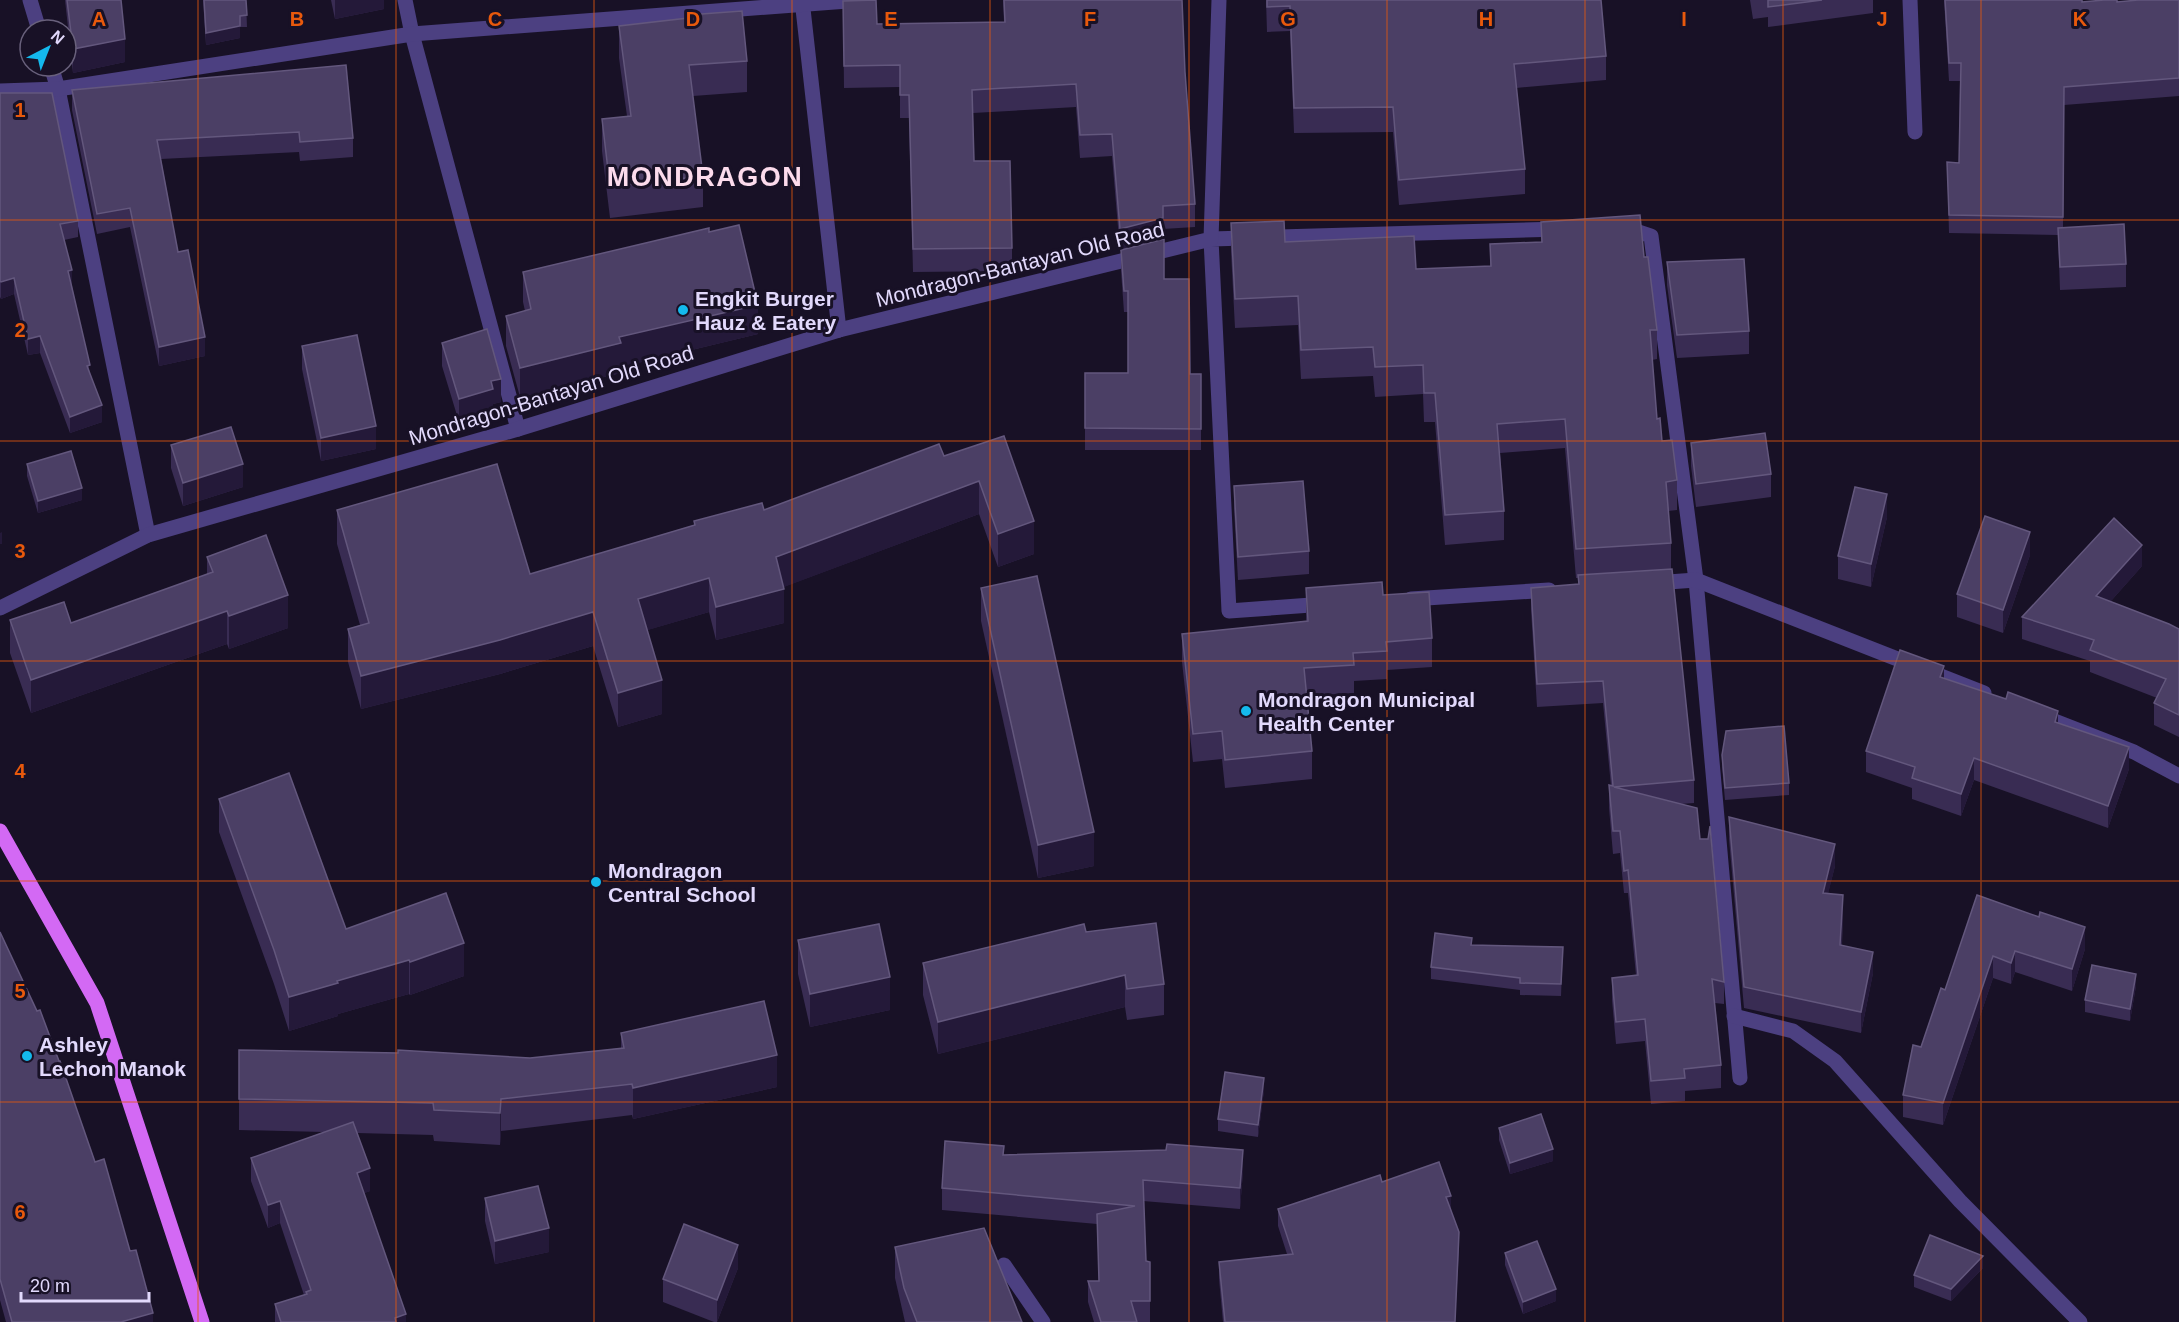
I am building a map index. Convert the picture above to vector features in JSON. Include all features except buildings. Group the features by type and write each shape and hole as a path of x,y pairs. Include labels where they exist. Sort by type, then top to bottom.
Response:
{"main road":[{"path":"0,831 97,1003 202,1322"}],"street":[{"path":"30,0 35,18"},
{"path":"405,0 412,34 518,429"},
{"path":"0,91 58,89 412,34 801,2 861,0"},
{"path":"1219,0 1210,238 1229,610 1346,603"},
{"path":"1910,0 1915,132"},
{"path":"801,2 839,330"},
{"path":"55,78 148,535"},
{"path":"1613,227 1624,227 1651,236 1696,580 1740,1078"},
{"name":"Mondragon-Bantayan Old Road","path":"0,608 148,535 518,429 839,330 1210,238 1577,228"},
{"path":"1638,584 1696,580 2002,700"},
{"path":"1392,600 1568,588"},
{"path":"2024,708 2134,752 2179,777"},
{"path":"1734,1016 1793,1031 1835,1061 1960,1201 2080,1322"},
{"path":"1004,1265 1043,1322"}],"place":[{"name":"Engkit Burger Hauz & Eatery","path":"683,310"},
{"name":"Mondragon Municipal Health Center","path":"1246,711"},
{"name":"Mondragon Central School","path":"596,882"},
{"name":"Ashley Lechon Manok","path":"27,1056"}],"district":[{"name":"MONDRAGON","path":"705,177"}]}
